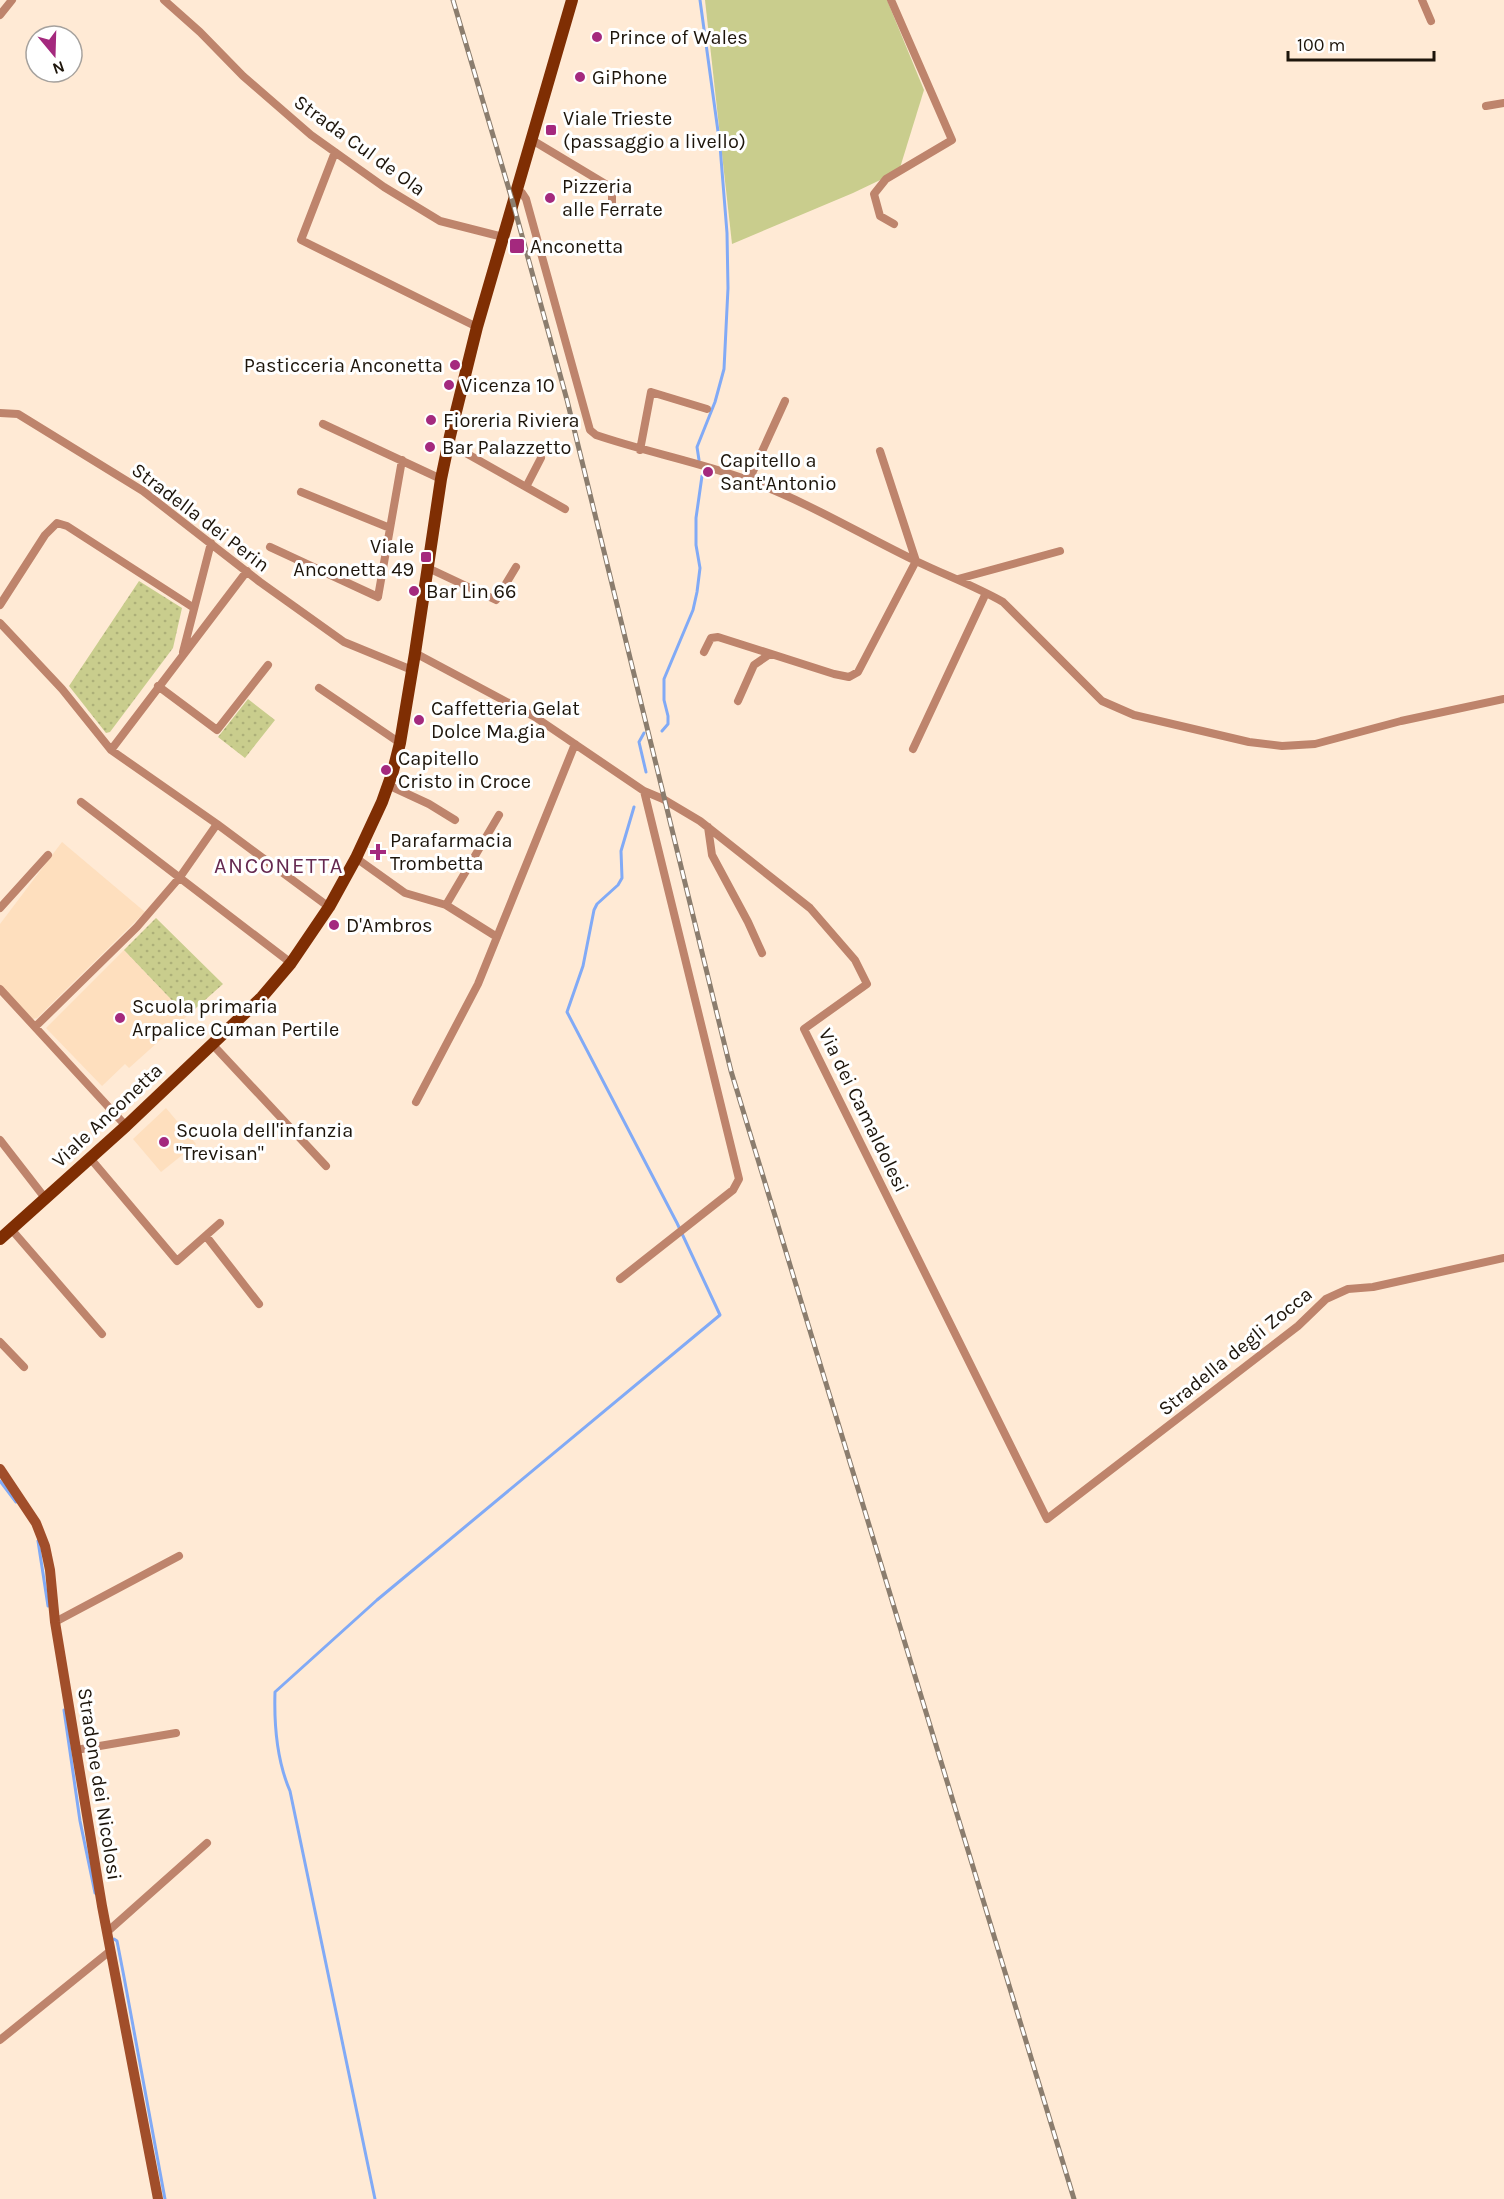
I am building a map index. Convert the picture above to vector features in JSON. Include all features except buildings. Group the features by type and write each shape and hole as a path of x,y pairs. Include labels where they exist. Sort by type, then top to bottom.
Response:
{"main road":[{"name":"Viale Anconetta","path":"0,1239 126,1126 262,997 291,963 329,908 356,858 388,785 400,743 448,443 477,327 572,0"},
{"name":"Stradone dei Nicolosi","path":"0,1469 36,1523 45,1546 50,1570 55,1622 110,1951 158,2199"}],"street":[{"path":"0,15 12,0"},
{"name":"Strada Cul de Ola","path":"164,0 200,32 243,76 311,135 384,187 440,221 503,237"},
{"path":"891,0 952,140 886,179 874,195 880,216 894,224"},
{"path":"1422,0 1431,21"},
{"path":"1486,106 1504,103"},
{"path":"532,140 612,188 612,204"},
{"path":"335,152 301,240 477,327"},
{"path":"517,190 525,198 590,430 596,435 640,450 709,467 749,480 814,507 916,561 986,593 1003,602 1102,701 1134,715 1249,742 1282,746 1315,744 1401,721 1504,699"},
{"path":"640,450 651,392 707,409"},
{"path":"749,480 785,401"},
{"name":"Stradella dei Perin","path":"0,413 18,414 143,491 344,642 412,670"},
{"path":"323,424 441,479"},
{"path":"448,443 565,508"},
{"path":"704,652 711,638 718,637 834,674 849,677 858,672 916,561 880,451"},
{"path":"525,487 541,458"},
{"path":"270,547 378,597 402,460"},
{"path":"301,492 390,528"},
{"path":"0,605 45,535 57,523 67,526 194,608"},
{"path":"182,655 211,543"},
{"path":"958,579 1060,551"},
{"path":"428,568 496,600 516,567"},
{"path":"111,750 247,571"},
{"path":"913,749 986,593"},
{"path":"0,623 62,689 111,750 217,824 329,908"},
{"name":"Via dei Camaldolesi","path":"416,653 535,717 644,791 663,799 708,827 810,908 855,960 867,984 804,1029 1047,1519"},
{"path":"738,701 754,665 770,654"},
{"path":"159,686 217,730 268,665"},
{"path":"319,688 400,743"},
{"path":"416,1102 478,984 575,744"},
{"path":"388,785 429,804 455,820"},
{"path":"620,1279 733,1190 739,1179 644,791"},
{"path":"81,802 291,963"},
{"path":"446,905 499,815"},
{"path":"35,1027 137,927 180,877 217,824"},
{"path":"708,827 711,855 748,922 762,953"},
{"path":"0,908 48,855"},
{"path":"356,858 405,893 446,905 497,937"},
{"path":"0,989 126,1126"},
{"path":"212,1044 326,1166"},
{"path":"0,1140 45,1198"},
{"path":"90,1158 177,1261 220,1223"},
{"path":"10,1229 102,1334"},
{"path":"206,1236 260,1304"},
{"name":"Stradella degli Zocca","path":"1047,1519 1298,1326 1326,1299 1348,1289 1373,1287 1504,1258"},
{"path":"0,1342 24,1367"},
{"path":"55,1622 179,1557"},
{"path":"76,1750 176,1733"},
{"path":"107,1932 207,1843"},
{"path":"0,2040 110,1951"}],"shaded area":[{"path":"62,842 145,912 37,1018 33,1019 0,986 0,924"},
{"name":"Scuola primaria Arpalice Cuman Pertile","path":"124,950 187,1016 129,1068 125,1064 102,1086 46,1028"},
{"name":"Scuola dell'infanzia \"Trevisan\"","path":"166,1108 196,1144 161,1172 133,1139"}],"green space":[{"path":"705,0 887,0 924,90 899,171 732,244"},
{"path":"139,581 182,608 173,648 110,732 106,733 69,686"},
{"path":"248,699 275,720 245,758 218,737"},
{"path":"156,918 223,984 187,1016 124,950"}],"waterway":[{"path":"699,460 697,447 715,402 724,369 728,288 727,233 720,146 700,0"},
{"path":"662,731 668,724 664,700 664,679 693,610 697,592 700,568 696,545 696,518 702,476"},
{"path":"644,733 639,742 646,772"},
{"path":"375,2199 290,1791 279,1755 275,1692 377,1600 720,1315 677,1223 567,1012 583,966 594,910 622,878 621,851 634,807"},
{"path":"0,1481 16,1502"},
{"path":"38,1541 48,1606"},
{"path":"64,1710 80,1821 95,1893"},
{"path":"114,1939 117,1941 165,2199"}],"railway":[{"path":"453,0 513,203 567,400 731,1071 1074,2199"}],"place":[{"name":"Prince of Wales","path":"597,37"},
{"name":"GiPhone","path":"580,77"},
{"name":"Viale Trieste (passaggio a livello)","path":"551,130"},
{"name":"Pizzeria alle Ferrate","path":"550,198"},
{"name":"Anconetta","path":"517,246"},
{"name":"Pasticceria Anconetta","path":"455,365"},
{"name":"Vicenza 10","path":"449,385"},
{"name":"Fioreria Riviera","path":"431,420"},
{"name":"Bar Palazzetto","path":"430,447"},
{"name":"Capitello a Sant'Antonio","path":"708,472"},
{"name":"Viale Anconetta 49","path":"426,557"},
{"name":"Bar Lin 66","path":"414,591"},
{"name":"Caffetteria Gelat Dolce Ma.gia","path":"419,720"},
{"name":"Capitello Cristo in Croce","path":"386,770"},
{"name":"Parafarmacia Trombetta","path":"378,852"},
{"name":"D'Ambros","path":"334,925"},
{"name":"Scuola primaria Arpalice Cuman Pertile","path":"120,1018"},
{"name":"Scuola dell'infanzia \"Trevisan\"","path":"164,1142"}],"district":[{"name":"ANCONETTA","path":"279,865"}]}
